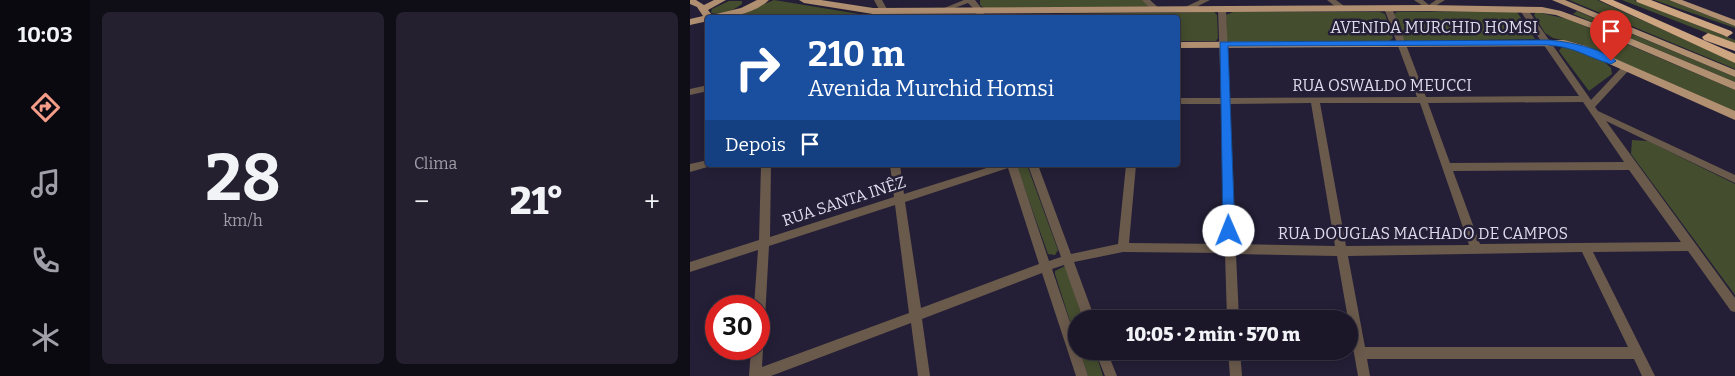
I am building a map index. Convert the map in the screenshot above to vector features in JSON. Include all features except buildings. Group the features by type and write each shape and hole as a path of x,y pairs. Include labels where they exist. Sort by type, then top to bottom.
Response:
{"highway":[{"path":"1604,0 1735,59"},
{"path":"1616,0 1735,47"},
{"path":"1642,0 1735,36"},
{"path":"1651,0 1735,30"}],"main road":[{"path":"703,9 721,0"},
{"path":"737,12 750,0"},
{"path":"723,15 737,12 764,0"},
{"name":"AVENIDA MURCHID HOMSI","path":"804,0 873,14 884,11 941,11 968,6 981,14 1222,9 1523,8 1558,12 1735,86"},
{"path":"1674,0 1735,23"},
{"path":"690,1 696,2 707,15"},
{"path":"1558,12 1564,11 1562,2"},
{"path":"1562,2 1735,74"},
{"path":"690,22 705,19"},
{"name":"AVENIDA MURCHID HOMSI","path":"1180,45 1564,44 1582,48 1735,116"}],"street":[{"path":"878,0 884,11"},
{"path":"1146,0 1157,10"},
{"path":"1183,10 1206,0"},
{"path":"1331,0 1344,9"},
{"path":"1418,0 1429,8 1441,0"},
{"path":"1388,8 1476,249"},
{"path":"1523,8 1632,166 1735,307"},
{"path":"1222,9 1233,310"},
{"path":"1591,106 1626,68"},
{"path":"690,92 705,89"},
{"name":"RUA OSWALDO MEUCCI","path":"1180,101 1423,100 1591,106"},
{"path":"1315,101 1364,376"},
{"path":"1591,106 1735,179"},
{"path":"690,168 705,164"},
{"path":"1447,167 1632,166"},
{"path":"761,295 766,167"},
{"path":"895,167 924,376"},
{"name":"RUA SANTA INÊZ","path":"690,267 1001,167"},
{"path":"1013,167 1082,376"},
{"path":"1034,167 1086,310"},
{"path":"1123,247 1131,167"},
{"name":"RUA DOUGLAS MACHADO DE CAMPOS","path":"755,376 1067,259 1123,247 1343,251 1691,246"},
{"path":"1585,248 1648,376"},
{"path":"1360,353 1637,353"},
{"path":"755,376 756,360"},
{"path":"1105,360 1111,376"},
{"path":"1235,360 1236,376"}],"green space":[{"path":"774,0 865,15 738,15"},
{"path":"980,0 1143,0 1150,7 984,8 980,5"},
{"path":"1569,0 1597,0 1735,62 1735,69"},
{"path":"1622,0 1634,0 1735,40 1735,44"},
{"path":"1654,0 1669,0 1735,26 1735,28"},
{"path":"729,1 742,1 742,4 728,12 711,13 712,9"},
{"path":"1577,11 1735,77 1735,82 1573,14"},
{"path":"1214,12 1217,15 1218,38 1216,41 1180,41 1180,15 987,15"},
{"path":"1233,12 1380,12 1385,14 1393,38 1389,41 1232,42 1227,41 1226,15"},
{"path":"1397,12 1517,12 1535,39 1403,40 1394,14"},
{"path":"1536,12 1568,19 1735,90 1735,112 1580,44 1553,38 1545,33 1534,15"},
{"path":"1566,47 1596,57 1611,68 1612,74 1589,91 1559,51 1561,48"},
{"path":"1632,140 1648,141 1735,184 1735,295 1631,154"},
{"path":"1017,167 1028,167 1058,250 1055,255 1048,254"},
{"path":"1065,266 1080,310 1068,310 1068,315 1055,271"},
{"path":"1083,360 1098,360 1103,376 1088,376"}],"route":[{"path":"1229,231 1223,44 1547,43 1582,48 1611,61"}]}
